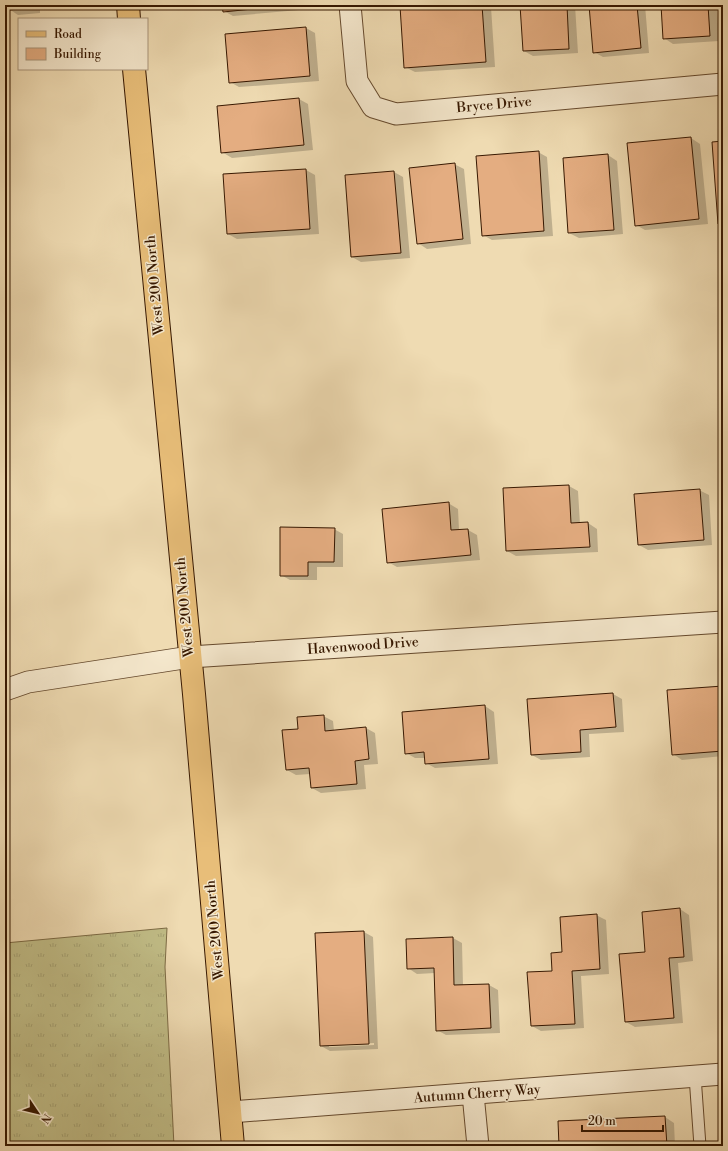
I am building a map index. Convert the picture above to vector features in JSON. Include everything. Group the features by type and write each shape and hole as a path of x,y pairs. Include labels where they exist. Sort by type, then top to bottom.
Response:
{"main road":[{"path":"128,5 129,18"},
{"name":"West 200 North","path":"134,70 190,657 233,1146"}],"street":[{"name":"Bryce Drive","path":"350,5 356,81 373,107 396,114 723,84"},
{"name":"Havenwood Drive","path":"5,690 28,682 190,657 723,622"},
{"name":"Autumn Cherry Way","path":"231,1112 723,1074"},
{"path":"474,1094 478,1146"}],"lane":[{"path":"695,1076 700,1146"}],"green space":[{"path":"167,928 165,967 174,1146 5,1146 5,943"}],"building":[{"path":"8,5 31,5 31,8 8,10"},
{"path":"222,5 292,5 223,12"},
{"path":"482,5 486,62 404,68 400,6"},
{"path":"520,5 567,5 569,49 523,51"},
{"path":"589,5 637,5 641,48 593,53"},
{"path":"661,5 708,5 710,36 663,39"},
{"path":"306,27 310,76 229,83 225,34"},
{"path":"299,98 304,145 221,153 217,106"},
{"path":"691,137 699,219 635,226 627,143"},
{"path":"723,141 723,223 718,224 712,142"},
{"path":"539,151 544,231 482,236 476,156"},
{"path":"608,154 614,230 568,233 563,158"},
{"path":"455,163 463,239 417,244 409,168"},
{"path":"306,169 310,229 227,234 223,174"},
{"path":"394,171 401,253 351,257 345,175"},
{"path":"569,485 571,523 588,522 590,547 506,551 503,488"},
{"path":"700,489 704,540 638,545 634,494"},
{"path":"449,502 451,530 468,529 471,555 387,563 382,509"},
{"path":"280,527 335,528 334,562 308,562 308,576 280,576"},
{"path":"723,686 723,751 672,755 667,690"},
{"path":"613,693 616,727 580,730 581,752 531,755 527,699"},
{"path":"485,705 489,759 425,764 424,752 405,754 402,712"},
{"path":"324,715 325,731 366,727 369,759 355,761 357,784 311,788 309,768 286,770 282,730 298,729 297,717"},
{"path":"680,908 684,957 669,958 674,1018 625,1022 619,954 645,952 642,912"},
{"path":"597,914 600,969 572,971 575,1024 531,1026 527,972 552,971 551,953 562,952 560,917"},
{"path":"364,931 369,1044 320,1046 315,933"},
{"path":"453,937 454,985 489,984 491,1028 436,1031 434,968 407,969 406,939"},
{"path":"665,1116 667,1146 559,1146 558,1121"}]}
